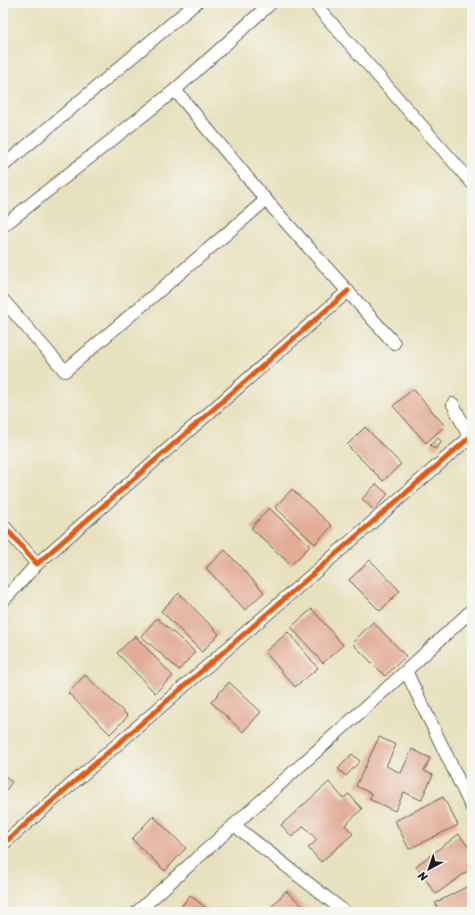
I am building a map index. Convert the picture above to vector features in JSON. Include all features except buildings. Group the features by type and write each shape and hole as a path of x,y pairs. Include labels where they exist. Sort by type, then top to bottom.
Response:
{"street":[{"path":"3,166 196,3"},
{"path":"3,226 175,90 271,3"},
{"path":"314,3 472,183"},
{"path":"175,90 266,200 394,343"},
{"path":"3,300 65,371 266,200"},
{"path":"3,600 37,564 348,291"},
{"path":"3,844 471,441 453,404"},
{"path":"3,525 37,564"},
{"path":"137,912 472,610"},
{"path":"406,671 472,808"},
{"path":"234,825 345,912"}],"cycle path":[{"path":"3,525 37,564 348,291"},
{"path":"3,844 469,438"}]}
